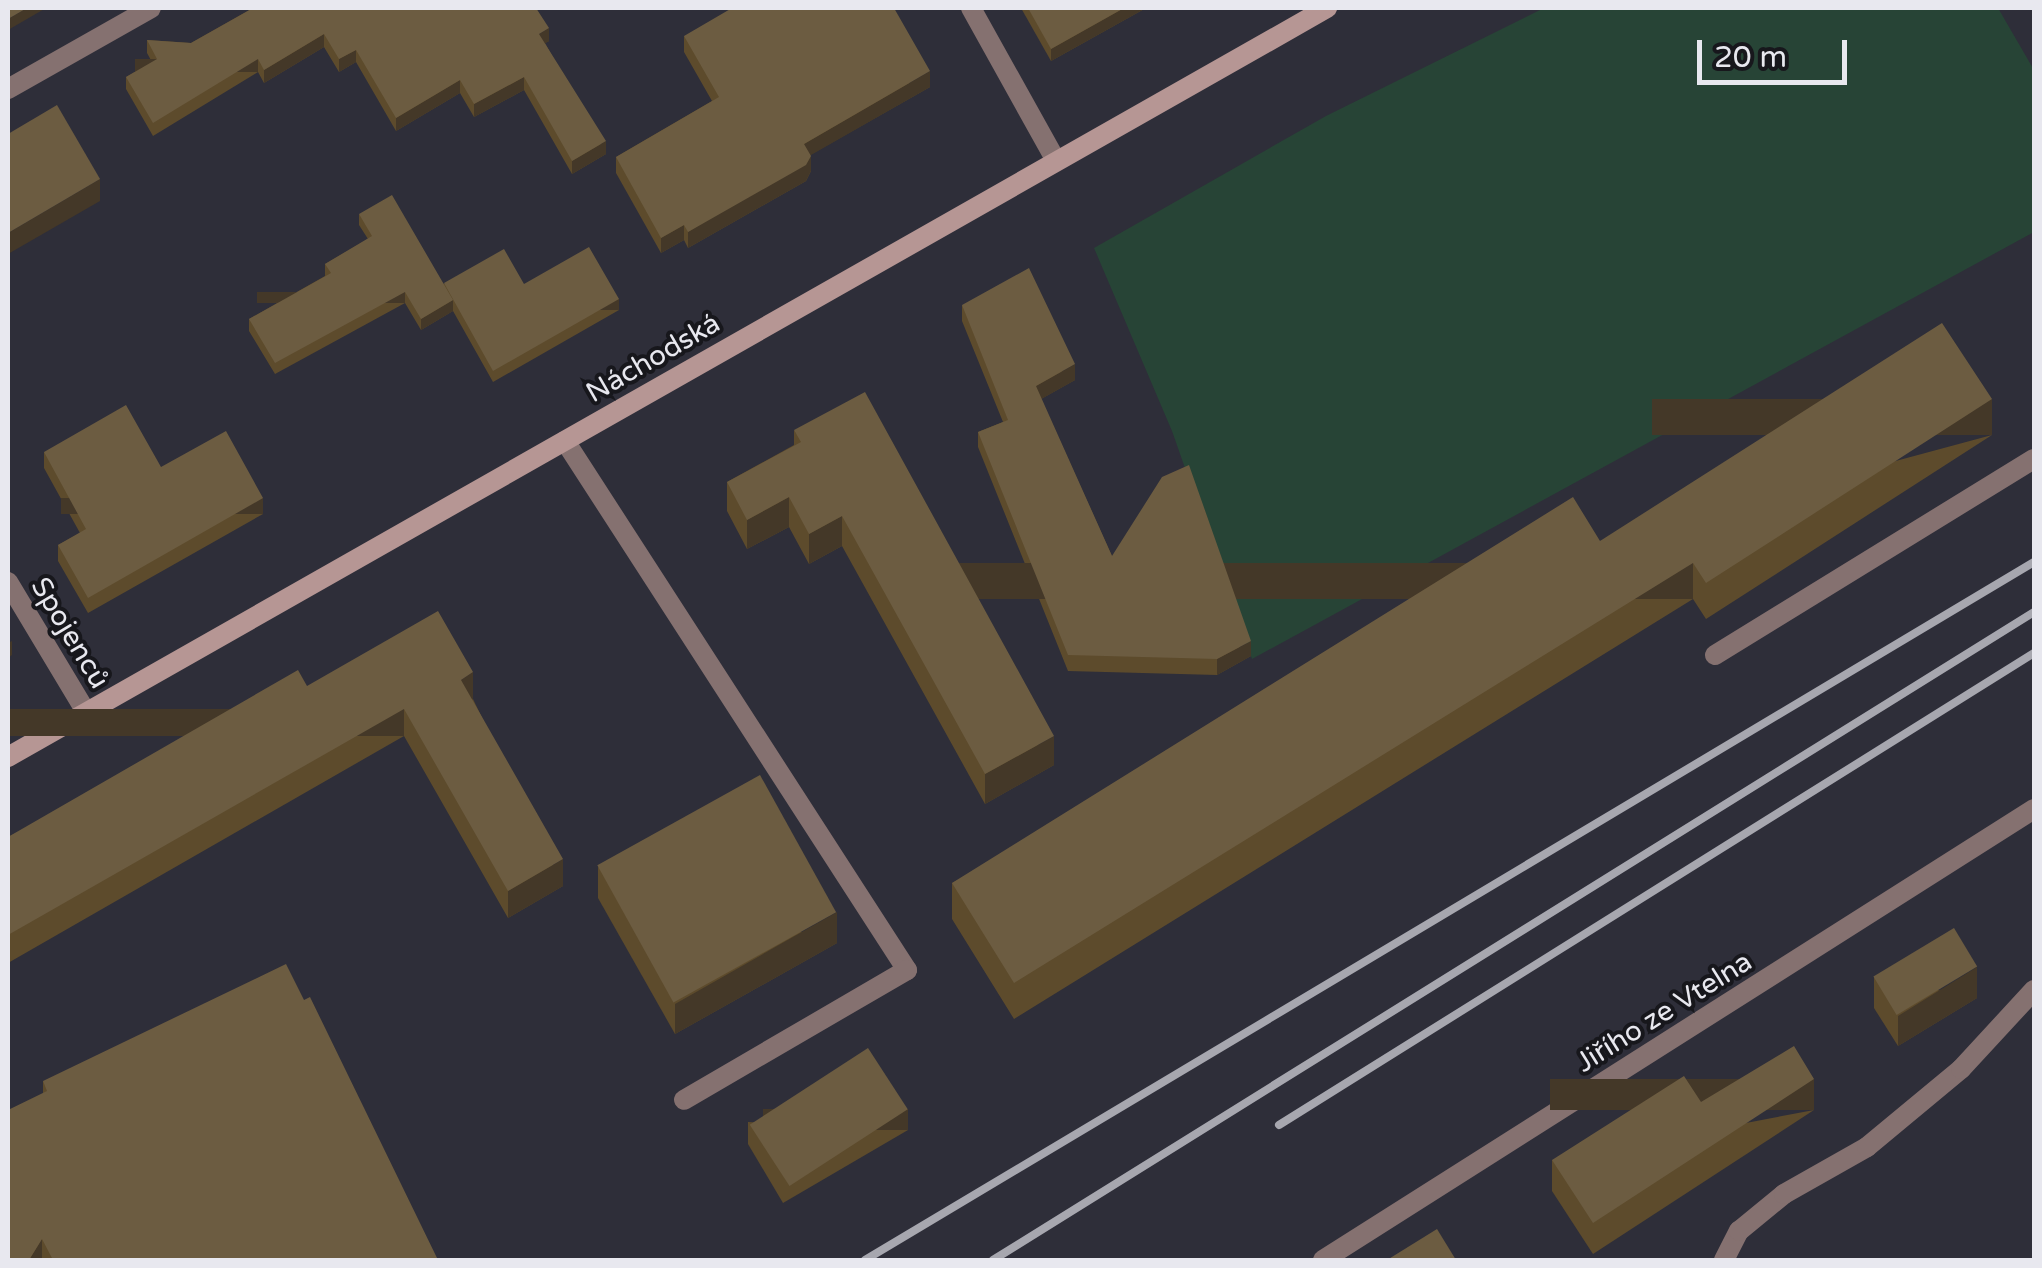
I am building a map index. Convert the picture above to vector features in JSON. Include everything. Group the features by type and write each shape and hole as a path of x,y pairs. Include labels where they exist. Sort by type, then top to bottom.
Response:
{"main road":[{"name":"Náchodská","path":"8,757 1326,8"}],"street":[{"path":"8,90 151,8"},
{"path":"971,8 1056,161"},
{"path":"565,440 907,970 684,1100"},
{"path":"1715,655 2034,459"},
{"name":"Spojenců","path":"8,582 86,712"},
{"name":"Jiřího ze Vtelna","path":"1323,1260 2034,809"},
{"path":"1724,1260 1739,1231 1784,1194 1867,1147 1961,1068 2034,990"}],"green space":[{"path":"1544,8 1998,8 2034,70 2034,232 1252,659 1172,431 1094,248 1326,116"}],"building":[{"path":"8,8 27,8 8,19"},
{"path":"253,8 536,8 549,28 539,34 606,141 572,161 524,77 474,104 460,80 396,118 356,50 339,59 324,34 264,70 258,59 153,123 126,77 157,59 147,40 191,43"},
{"path":"732,8 894,8 930,71 804,144 811,156 806,165 688,232 684,225 661,238 616,157 719,97 684,36"},
{"path":"1028,8 1124,8 1051,49"},
{"path":"57,105 100,179 8,233 8,134"},
{"path":"392,195 453,300 421,319 405,292 275,363 249,319 331,273 325,264 372,236 359,214"},
{"path":"589,247 619,299 493,371 444,283 504,249 524,284"},
{"path":"1029,268 1075,364 1036,386 1112,556 1162,477 1189,465 1251,641 1217,659 1068,655 978,432 1008,420 962,305"},
{"path":"1942,323 1992,399 1706,583 1693,563 1014,983 952,883 1573,497 1600,541"},
{"path":"865,392 1054,736 985,774 842,516 809,534 789,497 747,520 727,482 801,442 794,430"},
{"path":"126,405 161,467 226,431 263,498 88,598 58,545 86,529 44,452"},
{"path":"438,611 473,672 461,680 563,859 508,891 404,709 8,935 8,837 298,670 307,686"},
{"path":"760,775 836,912 673,1002 597,865"},
{"path":"1954,928 1977,967 1897,1015 1873,976"},
{"path":"286,964 304,1000 310,997 438,1260 53,1260 42,1239 29,1260 8,1260 8,1110 47,1091 43,1081"},
{"path":"1794,1046 1814,1079 1593,1223 1552,1160 1684,1076 1701,1102"},
{"path":"868,1048 908,1109 790,1186 750,1125"},
{"path":"1437,1229 1456,1260 1387,1260"}],"railway":[{"path":"865,1260 2034,562"},
{"path":"993,1260 2034,612"},
{"path":"1279,1125 2034,653"}]}
